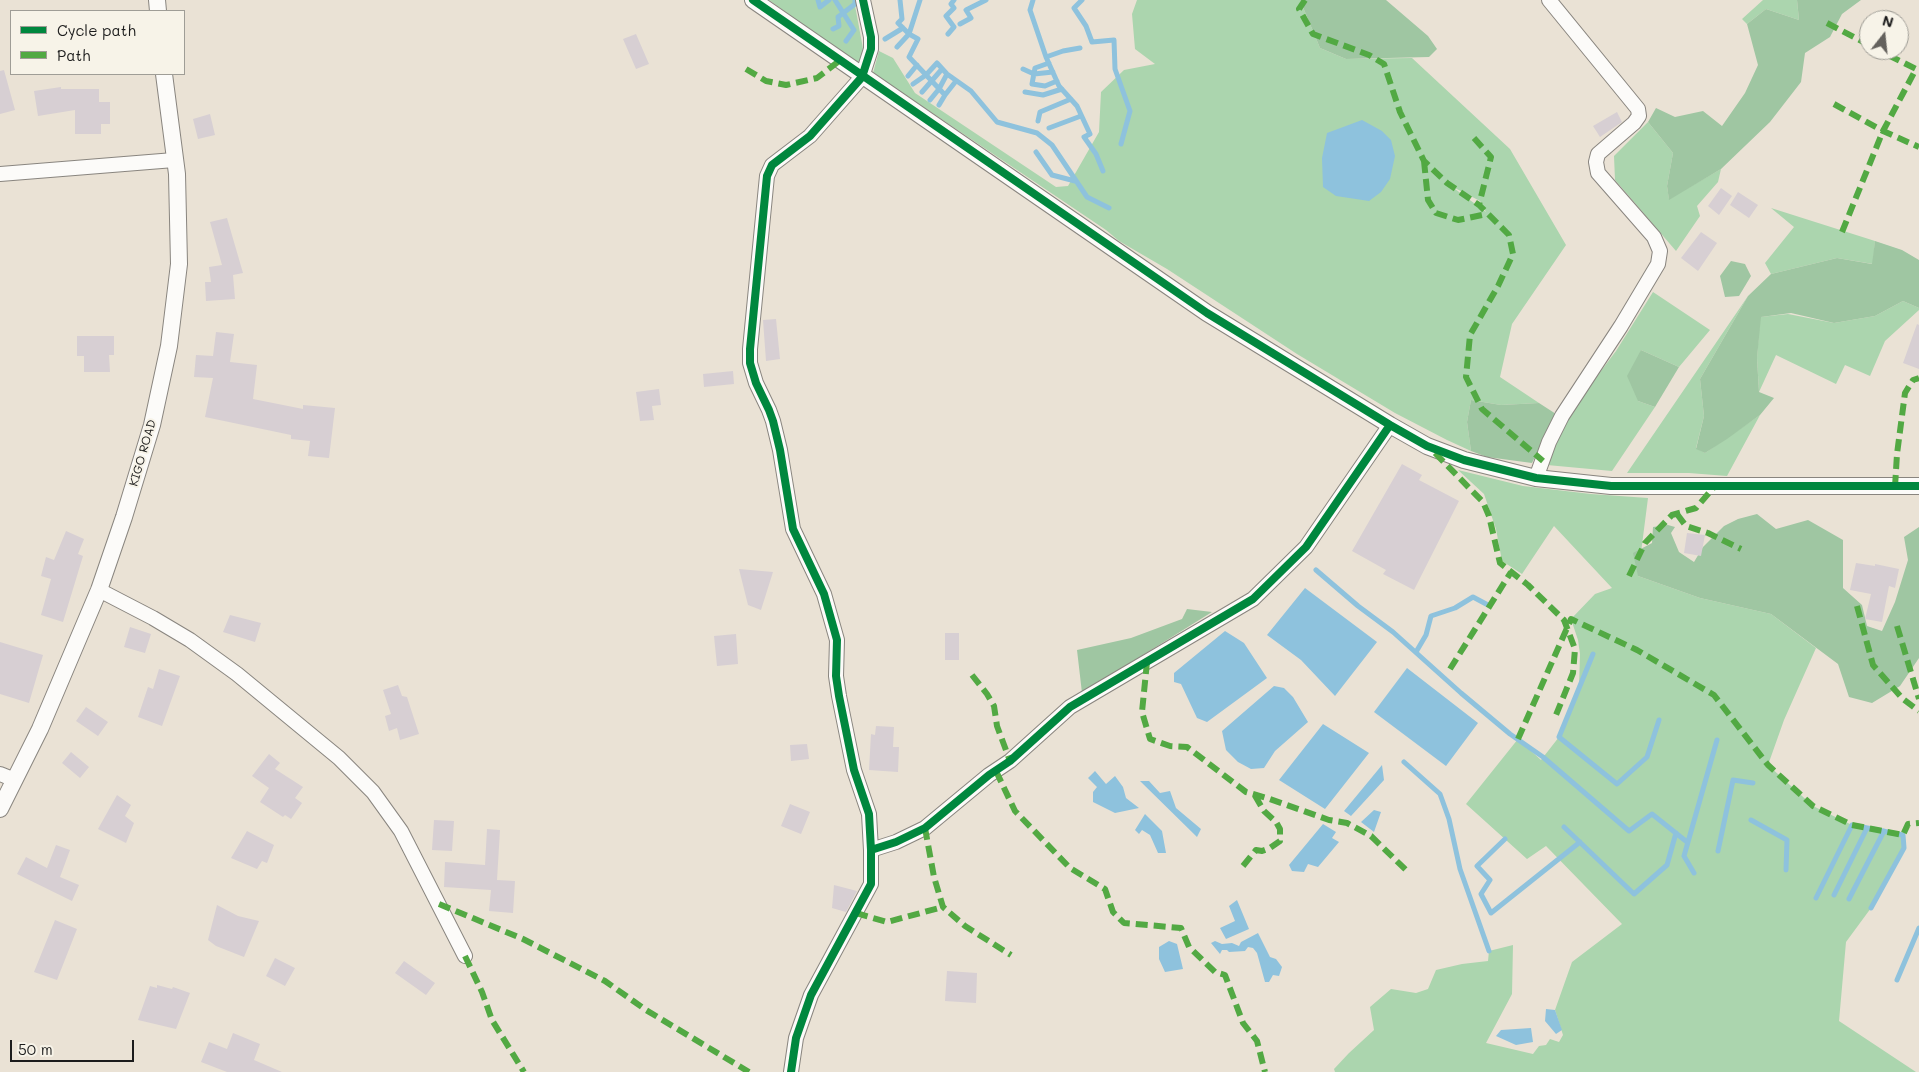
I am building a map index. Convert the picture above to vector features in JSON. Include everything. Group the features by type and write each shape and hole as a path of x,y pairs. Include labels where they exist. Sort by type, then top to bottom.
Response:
{"street":[{"path":"752,0 1207,313 1390,425 1428,446 1464,460 1536,478 1611,486 1919,486"},
{"path":"791,1072 796,1038 811,995 871,884 869,814 854,770 838,696 836,676 837,640 824,594 793,530 780,450 773,421 756,383 750,363 750,349 767,176 772,165 810,136 862,77 871,49 871,37 863,0"},
{"path":"1536,478 1549,442 1562,416 1621,326 1658,264 1660,251 1654,237 1598,172 1596,162 1598,154 1634,123 1639,116 1638,109 1549,0"},
{"name":"KIGO ROAD","path":"0,809 40,728 98,590 124,517 152,425 169,346 179,264 177,174 164,75"},
{"path":"0,174 174,160"},
{"path":"871,850 896,842 924,828 989,775 1010,761 1070,708 1253,599 1306,547 1390,425"},
{"path":"98,590 190,640 237,674 339,758 372,792 401,831 465,956"},
{"path":"0,774 15,780"}],"green space":[{"path":"769,0 854,0 864,54 857,64"},
{"path":"1137,0 1300,0 1320,48 1346,59 1412,58 1510,149 1566,245 1512,324 1500,377 1539,403 1501,405 1471,400 1467,422 1471,451 1447,440 1395,413 1297,354 1167,269 1119,241 1106,230 873,73 879,51 893,58 915,93 1056,187 1068,186 1099,132 1101,92 1124,70 1155,64 1135,49 1132,14","holes":["1451,186 1480,201 1486,212"]},
{"path":"1300,0 1386,0 1428,36 1437,49 1429,57 1346,59 1320,48"},
{"path":"1763,0 1797,0 1799,20 1766,9 1747,24 1742,19"},
{"path":"1797,0 1861,0 1842,14 1830,37 1805,53 1801,82 1770,122 1721,169 1669,200 1667,186 1673,153 1648,122 1656,108 1675,117 1703,111 1722,126 1745,93 1758,65 1747,24 1766,9 1799,20"},
{"path":"1648,122 1673,153 1667,186 1669,199 1721,169 1718,182 1697,206 1700,216 1676,251 1615,180 1614,156"},
{"path":"1771,208 1875,241 1873,264 1837,258 1771,274 1765,263 1794,227"},
{"path":"1875,241 1902,250 1919,260 1919,308 1903,301 1875,316 1834,323 1791,313 1761,317 1757,358 1759,392 1774,398 1760,415 1727,439 1705,453 1696,449 1704,416 1700,379 1748,296 1771,274 1837,258 1872,264"},
{"path":"1731,261 1745,264 1751,276 1739,296 1725,297 1720,276"},
{"path":"1653,292 1710,330 1679,367 1641,350 1638,401 1655,407 1612,471 1547,465 1570,412 1616,351"},
{"path":"1748,296 1700,379 1704,416 1696,448 1705,453 1760,415 1727,476 1689,473 1627,473"},
{"path":"1903,301 1919,308 1919,310 1885,341 1870,376 1845,365 1836,384 1776,355 1759,392 1757,358 1760,317 1788,314 1834,323 1875,316"},
{"path":"1641,350 1679,367 1655,407 1638,401 1627,376"},
{"path":"1471,400 1501,405 1539,403 1556,414 1532,463 1487,457 1471,451 1467,422"},
{"path":"1458,470 1523,486 1648,498 1638,576 1700,598 1771,614 1816,648 1784,720 1768,765 1813,806 1852,825 1903,835 1904,848 1871,908 1846,942 1839,1021 1916,1072 1335,1072 1334,1069 1374,1030 1370,1007 1391,989 1416,993 1428,989 1436,970 1488,961 1489,951 1513,945 1512,994 1486,1043 1533,1054 1539,1046 1546,1045 1550,1039 1559,1042 1563,1035 1555,1010 1572,962 1622,924 1546,846 1527,859 1466,804 1518,739 1541,760 1559,737 1579,688 1580,654 1578,640 1571,619 1595,594 1612,588 1554,526 1522,574 1502,561 1496,529 1484,494"},
{"path":"1757,514 1776,529 1808,520 1843,540 1843,588 1862,605 1867,626 1882,631 1895,602 1908,560 1904,537 1919,527 1919,658 1900,686 1872,703 1849,697 1838,664 1771,614 1700,598 1638,576 1633,553 1652,543 1653,527 1668,525 1675,527 1671,533 1679,552 1694,562 1703,547 1724,526 1738,519"},
{"path":"1187,609 1212,612 1082,693 1077,650 1131,638 1182,619"}],"water":[{"path":"1362,120 1382,131 1391,140 1395,156 1390,179 1381,192 1369,201 1336,196 1323,187 1322,158 1327,133"},
{"path":"1305,588 1377,642 1335,696 1301,660 1267,635"},
{"path":"1225,631 1244,643 1267,678 1207,722 1197,718 1181,684 1174,682 1174,673"},
{"path":"1407,668 1478,723 1446,766 1374,712"},
{"path":"1274,686 1284,688 1293,697 1308,722 1275,751 1264,768 1251,769 1238,762 1226,750 1222,731"},
{"path":"1323,724 1369,753 1325,809 1279,780"},
{"path":"1382,765 1384,780 1351,816 1344,811"},
{"path":"1095,771 1106,784 1115,776 1123,787 1126,798 1139,808 1115,813 1093,802 1093,792 1097,787 1088,778"},
{"path":"1140,781 1149,781 1160,793 1170,791 1176,808 1201,829 1197,837"},
{"path":"1374,810 1381,812 1374,832 1361,822"},
{"path":"1145,814 1162,831 1166,853 1158,853 1150,835 1142,830 1139,834 1135,830"},
{"path":"1323,824 1336,832 1332,838 1339,842 1318,867 1308,864 1304,872 1292,871 1289,865"},
{"path":"1237,900 1249,929 1226,939 1220,928 1235,921 1229,906"},
{"path":"1258,933 1270,957 1276,959 1282,967 1279,976 1273,975 1269,982 1265,982 1257,953 1253,948 1248,947 1245,951 1229,952 1222,950 1220,954 1211,943 1215,941 1222,944 1232,943 1239,946 1241,942"},
{"path":"1169,941 1177,944 1183,969 1165,972 1159,959 1159,947"},
{"path":"1546,1009 1555,1010 1562,1030 1556,1034 1545,1021"},
{"path":"1531,1028 1533,1042 1516,1045 1496,1036 1501,1030"}],"building":[{"path":"636,34 649,64 636,69 623,39"},
{"path":"4,70 15,110 0,114 0,71"},
{"path":"61,87 61,89 99,89 99,102 110,102 110,124 101,124 101,134 75,134 75,110 38,116 34,91"},
{"path":"1617,112 1622,122 1600,137 1593,126"},
{"path":"210,114 215,135 198,139 193,119"},
{"path":"1721,188 1732,196 1719,215 1708,206"},
{"path":"1738,192 1758,205 1749,218 1730,205"},
{"path":"227,218 243,273 233,275 235,299 206,301 205,282 211,282 209,267 222,265 210,222"},
{"path":"1701,232 1717,243 1698,271 1681,258"},
{"path":"776,319 780,359 766,361 763,320"},
{"path":"1917,324 1919,325 1919,369 1903,363"},
{"path":"216,332 234,334 230,362 257,365 253,399 303,409 303,405 335,408 329,458 308,456 310,441 291,439 291,435 205,417 213,378 194,377 196,355 213,356"},
{"path":"77,336 114,336 114,355 109,355 110,372 84,372 84,356 77,356"},
{"path":"733,371 734,384 704,387 703,374"},
{"path":"659,389 661,405 652,406 654,420 640,421 636,392"},
{"path":"1402,464 1422,475 1419,480 1459,501 1414,590 1383,574 1386,570 1352,551"},
{"path":"66,531 84,539 78,554 83,556 63,622 41,615 51,579 41,576 46,557 54,560"},
{"path":"1687,533 1705,535 1701,556 1684,553"},
{"path":"1856,563 1875,566 1875,564 1899,569 1895,588 1889,586 1882,622 1865,619 1871,594 1850,590"},
{"path":"739,569 773,572 761,610 748,605"},
{"path":"230,615 261,623 255,642 223,632"},
{"path":"130,627 151,634 145,653 124,647"},
{"path":"945,633 959,633 959,660 945,660"},
{"path":"736,634 738,664 717,666 714,636"},
{"path":"0,642 43,655 29,703 0,694"},
{"path":"159,669 180,676 162,726 138,717 148,687 153,689"},
{"path":"398,685 402,696 407,697 419,734 400,740 397,728 389,731 385,716 391,714 383,690"},
{"path":"86,707 108,722 98,736 76,721"},
{"path":"876,726 894,727 893,747 899,747 898,772 869,770 871,734 875,735"},
{"path":"807,744 809,759 791,761 790,745"},
{"path":"71,752 89,767 80,778 62,763"},
{"path":"269,754 280,763 275,769 303,787 295,798 302,803 291,819 285,815 283,817 260,802 269,788 252,776"},
{"path":"117,795 131,805 125,816 134,823 126,843 98,829"},
{"path":"790,804 810,812 801,834 781,826"},
{"path":"434,820 454,821 452,851 432,850"},
{"path":"487,829 500,830 497,880 515,881 513,913 489,911 491,890 444,887 445,862 485,865"},
{"path":"247,831 274,845 267,863 262,861 257,869 231,858"},
{"path":"56,845 70,850 60,877 79,885 72,901 17,874 26,857 47,868"},
{"path":"834,885 857,891 846,912 832,908"},
{"path":"217,905 238,916 259,921 244,957 216,946 208,940"},
{"path":"55,920 77,929 57,980 34,972"},
{"path":"275,958 295,968 285,986 266,976"},
{"path":"404,961 435,983 426,995 395,973"},
{"path":"947,971 977,973 976,1003 945,1001"},
{"path":"157,985 172,989 173,987 190,993 176,1029 138,1020 150,986 157,988"},
{"path":"233,1033 260,1044 254,1060 282,1072 227,1072 201,1062 209,1042 227,1049"}],"waterway":[{"path":"818,0 820,7 829,0"},
{"path":"835,0 854,30 846,41"},
{"path":"833,29 839,26 838,17 855,4 855,0"},
{"path":"900,0 902,19 898,23 909,34 918,39 909,57 945,95 939,105"},
{"path":"897,47 909,34 920,0"},
{"path":"948,34 954,27 946,16 954,8 951,4 954,0"},
{"path":"960,24 971,18 966,10 986,0"},
{"path":"1033,0 1030,10 1046,57"},
{"path":"1082,0 1074,8 1086,26 1092,42 1114,40 1115,69 1130,111 1121,144"},
{"path":"885,39 903,28"},
{"path":"1080,48 1046,57 1059,86 1077,106 1090,134 1084,137 1096,154 1103,171"},
{"path":"913,84 926,75 937,63 947,74 971,91 997,122 1037,133 1052,145 1087,197 1109,208"},
{"path":"1049,63 1035,68 1032,84 1045,86 1057,81"},
{"path":"908,76 917,65"},
{"path":"922,92 942,69"},
{"path":"1023,69 1034,74 1053,72"},
{"path":"930,100 939,89 947,74"},
{"path":"945,95 956,81"},
{"path":"1025,92 1043,95 1062,89"},
{"path":"1038,121 1040,112 1071,99"},
{"path":"1049,128 1081,116"},
{"path":"1036,152 1052,175 1075,181"},
{"path":"1316,570 1358,606 1393,632 1510,734 1543,757 1629,831 1652,814 1687,842"},
{"path":"1416,652 1426,635 1431,616 1455,608 1473,597 1488,605"},
{"path":"1593,654 1559,737 1617,784 1647,757 1659,720"},
{"path":"1694,873 1684,856 1717,740"},
{"path":"1404,762 1440,794 1449,819 1460,869 1489,951"},
{"path":"1718,851 1733,780 1753,783"},
{"path":"1751,820 1787,840 1786,870"},
{"path":"1816,898 1852,825 1903,835 1904,848 1871,908"},
{"path":"1564,827 1634,894 1667,865 1676,833"},
{"path":"1834,895 1867,828"},
{"path":"1849,899 1884,831"},
{"path":"1505,839 1477,866 1490,880 1481,894 1491,913 1580,842"},
{"path":"1897,980 1919,928"}],"marked path":[{"path":"1305,0 1299,9 1313,34 1369,55 1384,64 1400,112 1424,161 1447,183 1479,205 1509,235 1513,254 1498,286 1470,335 1466,377 1482,409 1543,461"},
{"path":"1827,23 1859,40"},
{"path":"1842,232 1883,131 1916,69 1898,60"},
{"path":"746,69 766,81 786,85 817,78 839,61"},
{"path":"1834,104 1883,131 1919,147"},
{"path":"1474,138 1491,157 1479,205"},
{"path":"1424,161 1428,200 1436,213 1458,220 1487,214"},
{"path":"1895,487 1897,454 1905,393 1913,380 1919,378"},
{"path":"1435,453 1483,502 1489,516 1500,563 1528,585 1564,620 1575,649 1573,673 1556,715"},
{"path":"1629,576 1645,543 1672,515 1696,508 1714,487"},
{"path":"1677,514 1686,526 1708,533 1741,549"},
{"path":"1450,669 1511,572"},
{"path":"1857,606 1873,665 1903,699 1919,711"},
{"path":"1518,739 1571,619 1637,650 1714,695 1768,765 1813,806 1852,825 1903,835 1908,824 1919,823"},
{"path":"1897,626 1919,699"},
{"path":"1147,662 1142,712 1150,739 1170,746 1187,747 1246,792 1329,820 1347,823 1371,836 1406,870"},
{"path":"972,675 994,706 997,726 1010,761"},
{"path":"996,771 1015,811 1070,868 1105,889 1113,912 1124,923 1181,928 1189,947 1215,972 1225,975 1243,1023 1257,1041 1265,1072"},
{"path":"1243,866 1256,850 1262,851 1280,841 1280,829 1276,822 1264,811 1254,794"},
{"path":"925,828 934,877 943,907 965,926 1011,955"},
{"path":"439,904 523,939 605,981 646,1010 749,1072"},
{"path":"856,913 887,922 943,907"},
{"path":"465,956 482,992 492,1020 524,1072"}],"cycle path":[{"path":"753,0 1207,313 1427,446 1464,460 1536,478 1611,486 1919,486"},
{"path":"863,0 871,37 871,49 862,77 810,136 772,165 767,176 750,363 756,383 773,421 780,450 793,529 824,594 837,640 836,676 839,696 854,770 869,814 871,850"},
{"path":"791,1072 796,1038 811,995 871,884 871,850 896,842 925,828 989,775 1010,761 1070,707 1253,599 1306,547 1390,425"}]}
